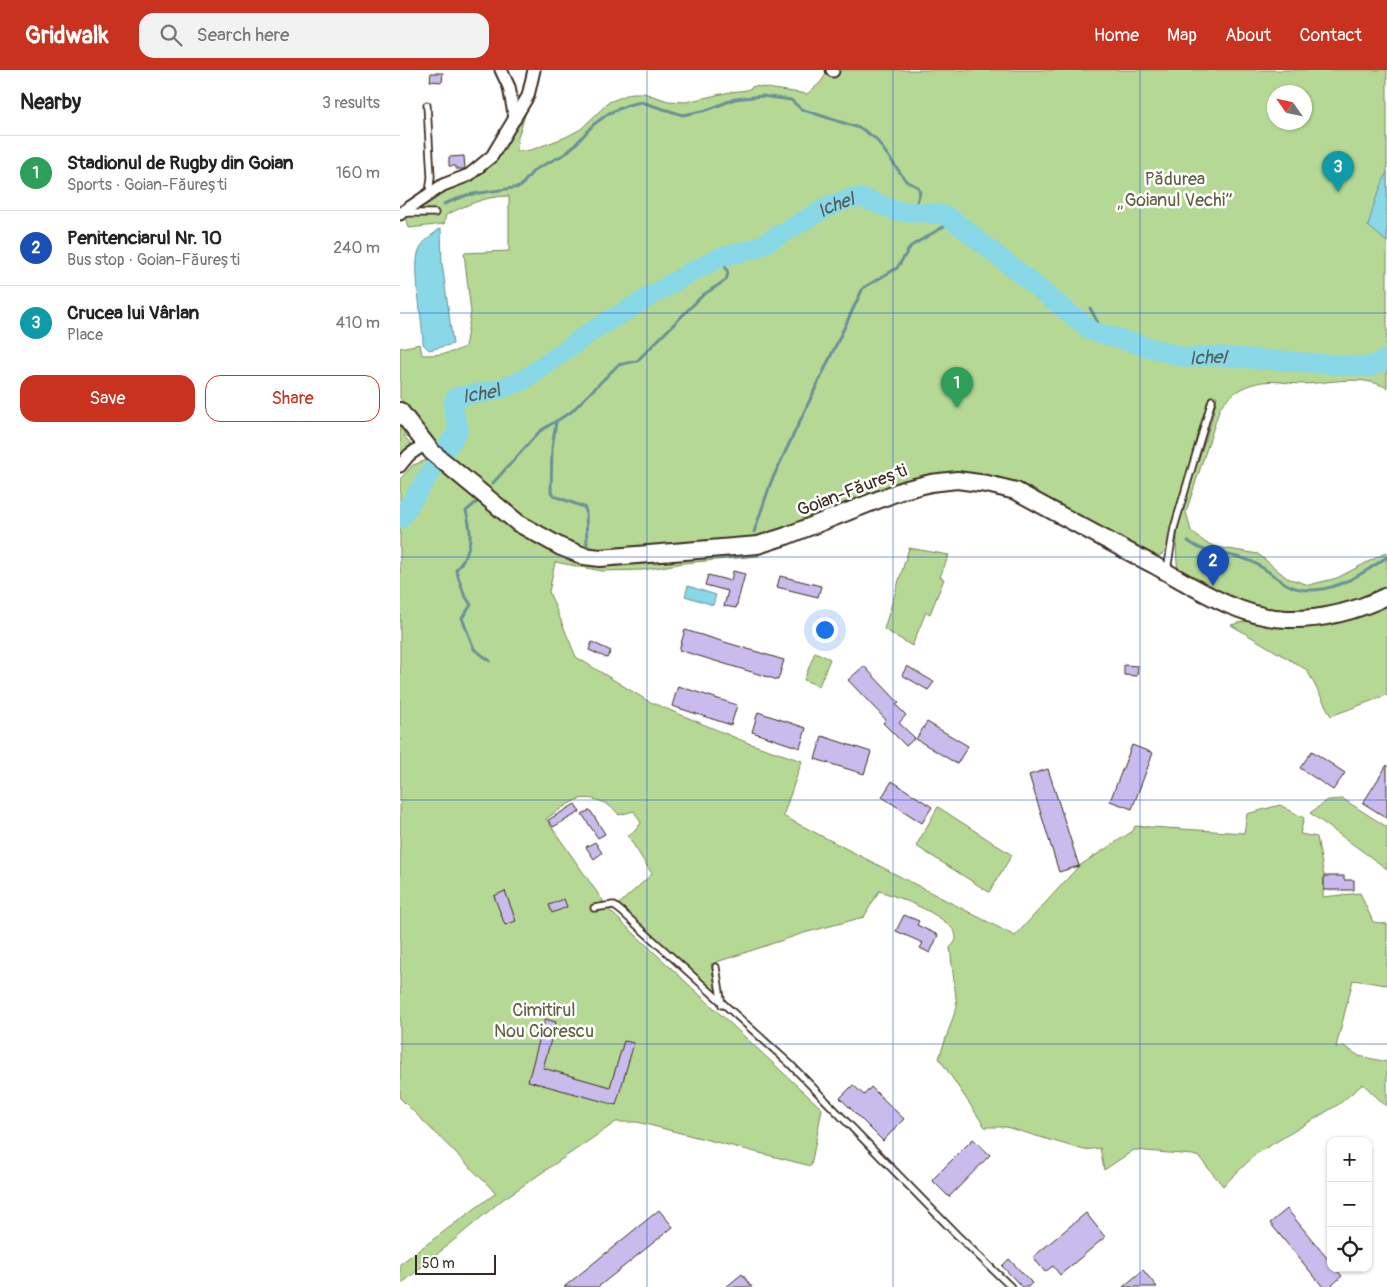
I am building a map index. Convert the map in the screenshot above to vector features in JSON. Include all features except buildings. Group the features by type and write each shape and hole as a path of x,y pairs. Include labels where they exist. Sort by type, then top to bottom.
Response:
{"street":[{"path":"501,70 509,87 515,118"},
{"path":"402,214 443,185 479,169 492,156 528,96 534,70"},
{"name":"Goian-Făurești","path":"400,411 428,448 518,523 561,547 584,556 600,558 758,545 786,536 903,490 930,483 957,480 987,484 1016,491 1166,572 1241,608 1266,616 1286,619 1332,616 1370,604 1387,596"},
{"path":"400,466 409,455 428,448"}],"lane":[{"path":"427,105 431,177 429,195"},
{"path":"402,214 435,213"},
{"path":"1166,572 1174,528 1212,400"},
{"path":"594,908 613,905 722,1005 789,1063 956,1234 1011,1287"},
{"path":"716,967 722,1005"}],"green space":[{"name":"Pădurea „Goianul Vechi”","path":"829,70 1387,70 1387,388 1367,381 1357,380 1303,384 1269,381 1252,384 1236,392 1220,408 1186,512 1191,531 1206,543 1217,547 1258,554 1287,578 1309,585 1337,578 1387,552 1387,588 1328,608 1303,611 1280,610 1257,606 1234,598 1178,571 1176,548 1178,526 1183,504 1212,418 1217,396 1210,396 1167,549 1160,556 1149,556 1065,512 957,475 765,538 625,553 582,548 530,524 431,443 433,440 400,398 400,348 420,344 422,355 428,355 449,353 465,347 471,312 464,253 509,251 509,196 484,199 461,208 446,215 444,224 409,228 406,216 440,191 475,176 530,100 518,137 517,152 531,150 566,137 581,129 609,102 632,93 644,93 668,101 686,102 747,90 754,86 807,94 820,83"},
{"path":"400,421 408,433 404,436 411,444 400,456"},
{"name":"Cimitirul Nou Ciorescu","path":"430,459 480,503 516,531 555,553 575,560 618,565 644,564 753,551 759,556 684,563 643,570 602,571 555,562 549,592 576,657 648,701 748,743 802,761 783,816 1015,936 1079,866 1133,831 1135,826 1244,833 1247,814 1280,805 1304,818 1300,834 1317,837 1324,876 1323,897 1360,893 1373,922 1387,924 1387,985 1353,980 1336,1047 1344,1046 1359,1056 1387,1062 1387,1107 1363,1084 1339,1104 1256,1154 1223,1186 1199,1157 1193,1155 1134,1150 1104,1170 1100,1148 1084,1150 1006,1127 985,1127 939,1058 957,1006 950,948 956,938 954,931 947,923 924,909 879,891 864,917 804,933 711,964 718,998 619,904 652,874 628,836 641,823 634,811 619,815 612,807 602,802 585,798 568,804 546,819 610,911 822,1109 811,1166 637,1122 616,1122 502,1200 400,1285 400,1264 496,1193 400,1098 400,479 413,465"},
{"path":"909,548 949,555 940,577 944,579 930,614 926,612 912,646 884,629"},
{"path":"1387,603 1387,695 1331,716 1307,670 1231,625 1254,619"},
{"path":"815,652 830,659 819,686 804,680"},
{"path":"1343,799 1387,827 1387,869 1310,813 1328,800"},
{"path":"938,807 1012,855 989,892 916,846"}],"water":[{"path":"1387,172 1387,242 1368,226 1375,201"},
{"path":"441,228 442,263 453,344 429,350 423,344 417,282 417,258 423,244"},
{"path":"688,586 716,595 713,605 685,596"}],"waterway":[{"path":"444,204 467,195 520,187 534,170 565,154 593,125 609,113 628,105 641,102 683,115 707,110 735,99 762,96 791,100 801,109 862,129 876,139 906,181 918,187 920,192 914,212"},
{"name":"Ichel","path":"400,519 459,429 454,409 456,397 493,391 522,381 592,331 684,276 721,257 757,248 829,206 852,198 862,198 897,211 939,214 949,217 1092,331 1186,358 1215,356 1369,367 1387,359"},
{"path":"754,532 771,482 863,288 897,268 911,246 953,221"},
{"path":"492,484 540,431 571,412 618,365 637,361 703,295 726,280 728,273 721,257"},
{"path":"1090,308 1098,323 1095,332"},
{"path":"556,422 552,448 551,492 554,496 584,507 586,511 587,546"},
{"path":"478,501 466,511 470,528 470,542 465,556 456,570 464,594 471,605 462,618 474,649 490,661"},
{"path":"1188,541 1202,549 1251,561 1288,585 1301,589 1314,590 1340,584 1365,572 1387,557"}],"place":[{"name":"Crucea lui Vârlan","path":"1338,192"},
{"name":"Stadionul de Rugby din Goian","path":"957,408"},
{"name":"Penitenciarul Nr. 10","path":"1213,586"}]}
